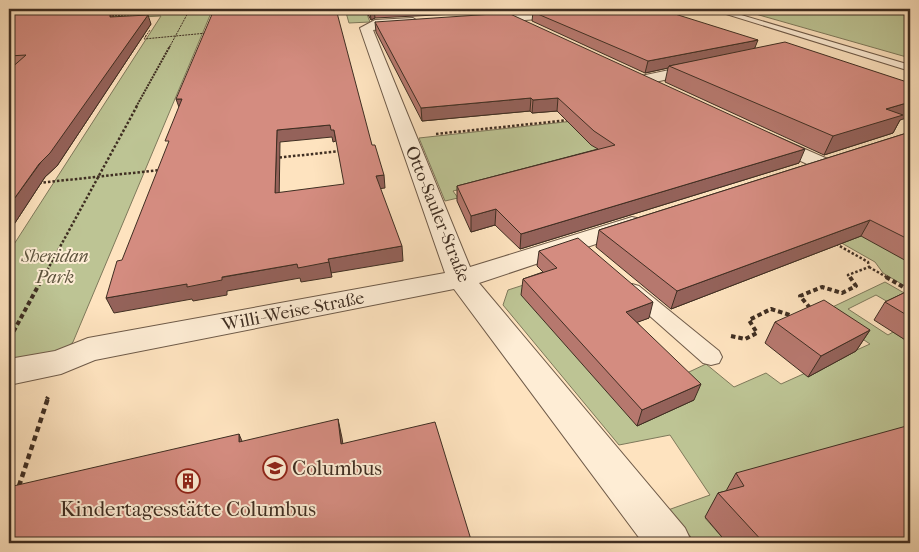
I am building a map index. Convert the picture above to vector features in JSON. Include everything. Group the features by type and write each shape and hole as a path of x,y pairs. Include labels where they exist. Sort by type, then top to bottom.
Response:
{"street":[{"path":"487,17 640,9"},
{"path":"510,17 548,35"},
{"name":"Otto-Sauler-Straße","path":"431,21 374,24 366,28 461,279 670,543"},
{"path":"671,93 633,75 719,64"},
{"path":"753,131 830,162 795,173"},
{"name":"Willi-Weise-Straße","path":"9,372 61,362 88,350 461,279 584,248 657,217"}],"lane":[{"path":"714,9 910,68"},
{"path":"621,280 711,357"}],"path":[{"path":"105,16 190,10 238,9"},
{"path":"9,341 190,10"},
{"path":"150,30 144,39 216,32"},
{"path":"137,36 146,36"},
{"path":"407,137 573,119"},
{"path":"273,158 341,151"},
{"path":"38,183 165,170"},
{"path":"834,242 868,262 869,267 910,291"},
{"path":"805,310 812,307 800,296 822,287 842,293 856,286 848,275 869,267"},
{"path":"695,344 718,334 745,338 757,333 749,320 771,309 793,316 799,313"},
{"path":"18,490 48,395"}],"green space":[{"name":"Sheridan Park","path":"9,9 285,9 211,13 73,342 61,353 9,362 9,252 161,16 60,21 9,44"},
{"path":"345,9 365,9 370,22 349,23"},
{"path":"739,9 910,9 910,58 752,13"},
{"path":"692,108 585,159 453,191 458,198 445,201 419,138"},
{"path":"839,179 910,263 910,289 883,273 875,262 771,203"},
{"path":"592,263 674,379 706,364 734,387 766,373 781,384 870,344 822,312 885,282 906,294 888,302 876,295 848,309 888,335 893,332 910,343 910,444 705,518 727,543 696,543 668,510 710,495 670,435 619,445 503,305 508,290"}],"building":[{"path":"9,9 110,9 110,17 148,15 50,153 39,164 9,206 9,70 26,55 9,56"},
{"path":"267,9 336,9 372,145 375,145 384,175 376,176 402,246 328,259 329,262 298,268 297,264 222,277 222,280 187,287 187,284 106,298 117,261 122,260 169,141 165,141 182,99 176,99 213,12","holes":["330,125 331,130 334,130 344,184 275,193 277,130"]},
{"path":"578,9 659,9 758,40 648,61 533,12"},
{"path":"508,13 805,149 521,234 496,209 471,216 457,186 615,145 594,131 558,98 533,100 531,98 421,108 375,22"},
{"path":"785,42 910,83 910,102 886,109 903,115 833,136 669,66"},
{"path":"910,132 910,240 870,220 677,291 599,230"},
{"path":"578,238 653,302 626,312 701,384 642,410 523,279 557,268 539,251"},
{"path":"910,290 910,317 885,302"},
{"path":"824,300 870,330 821,356 775,322"},
{"path":"338,419 341,444 435,422 472,543 237,543 237,540 223,543 9,543 9,487 239,434 239,442"},
{"path":"910,425 910,543 764,543 718,493 744,486 736,473"}],"place":[{"name":"Columbus","path":"275,468"},
{"name":"Kindertagesstätte Columbus","path":"188,481"}]}
